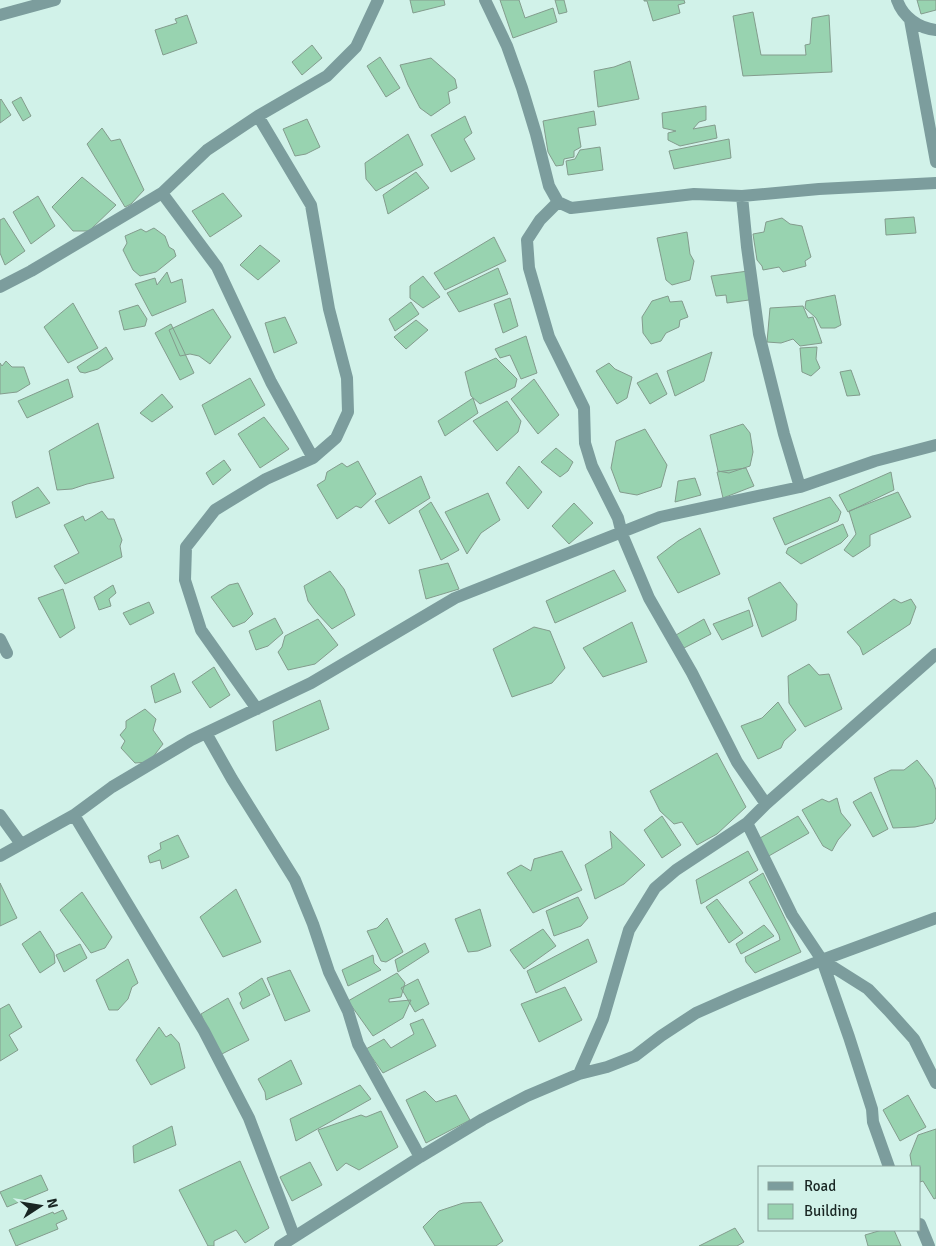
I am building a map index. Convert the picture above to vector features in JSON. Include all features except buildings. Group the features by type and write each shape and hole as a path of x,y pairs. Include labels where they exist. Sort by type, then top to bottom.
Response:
{"street":[{"path":"0,15 55,0"},
{"path":"0,287 31,271 162,193 207,150 258,116 327,76 356,47 378,0"},
{"path":"485,0 507,46 536,134 549,186 558,202 571,208 694,194 742,196 820,189 936,184"},
{"path":"897,0 910,20 929,30 936,30"},
{"path":"910,20 936,162"},
{"path":"257,709 201,630 184,580 186,547 215,510 266,479 313,458 336,438 348,412 347,378 329,309 311,205 258,116"},
{"path":"162,193 217,267 271,382 313,458"},
{"path":"742,196 759,334 784,434 800,486"},
{"path":"558,202 540,220 527,240 529,268 549,337 584,408 585,443 592,466 618,518 622,534 649,598 692,673 737,762 766,804"},
{"path":"0,856 74,815 112,787 191,740 310,683 455,598 660,518 800,486 875,461 936,445"},
{"path":"0,640 7,653"},
{"path":"578,1074 603,1019 629,930 655,888 676,870 747,823 936,654"},
{"path":"206,733 232,779 295,880 313,924 329,972 348,1011 358,1044 420,1157"},
{"path":"0,815 22,844"},
{"path":"74,815 204,1031 249,1118 294,1236"},
{"path":"747,823 792,915 822,960 852,1046 872,1109 873,1122 889,1166"},
{"path":"280,1246 420,1157 483,1119 527,1096 578,1074 607,1067 635,1056 696,1013 822,960 936,918"},
{"path":"822,960 868,989 888,1010 914,1039 936,1083"},
{"path":"921,1226 929,1246"}]}
